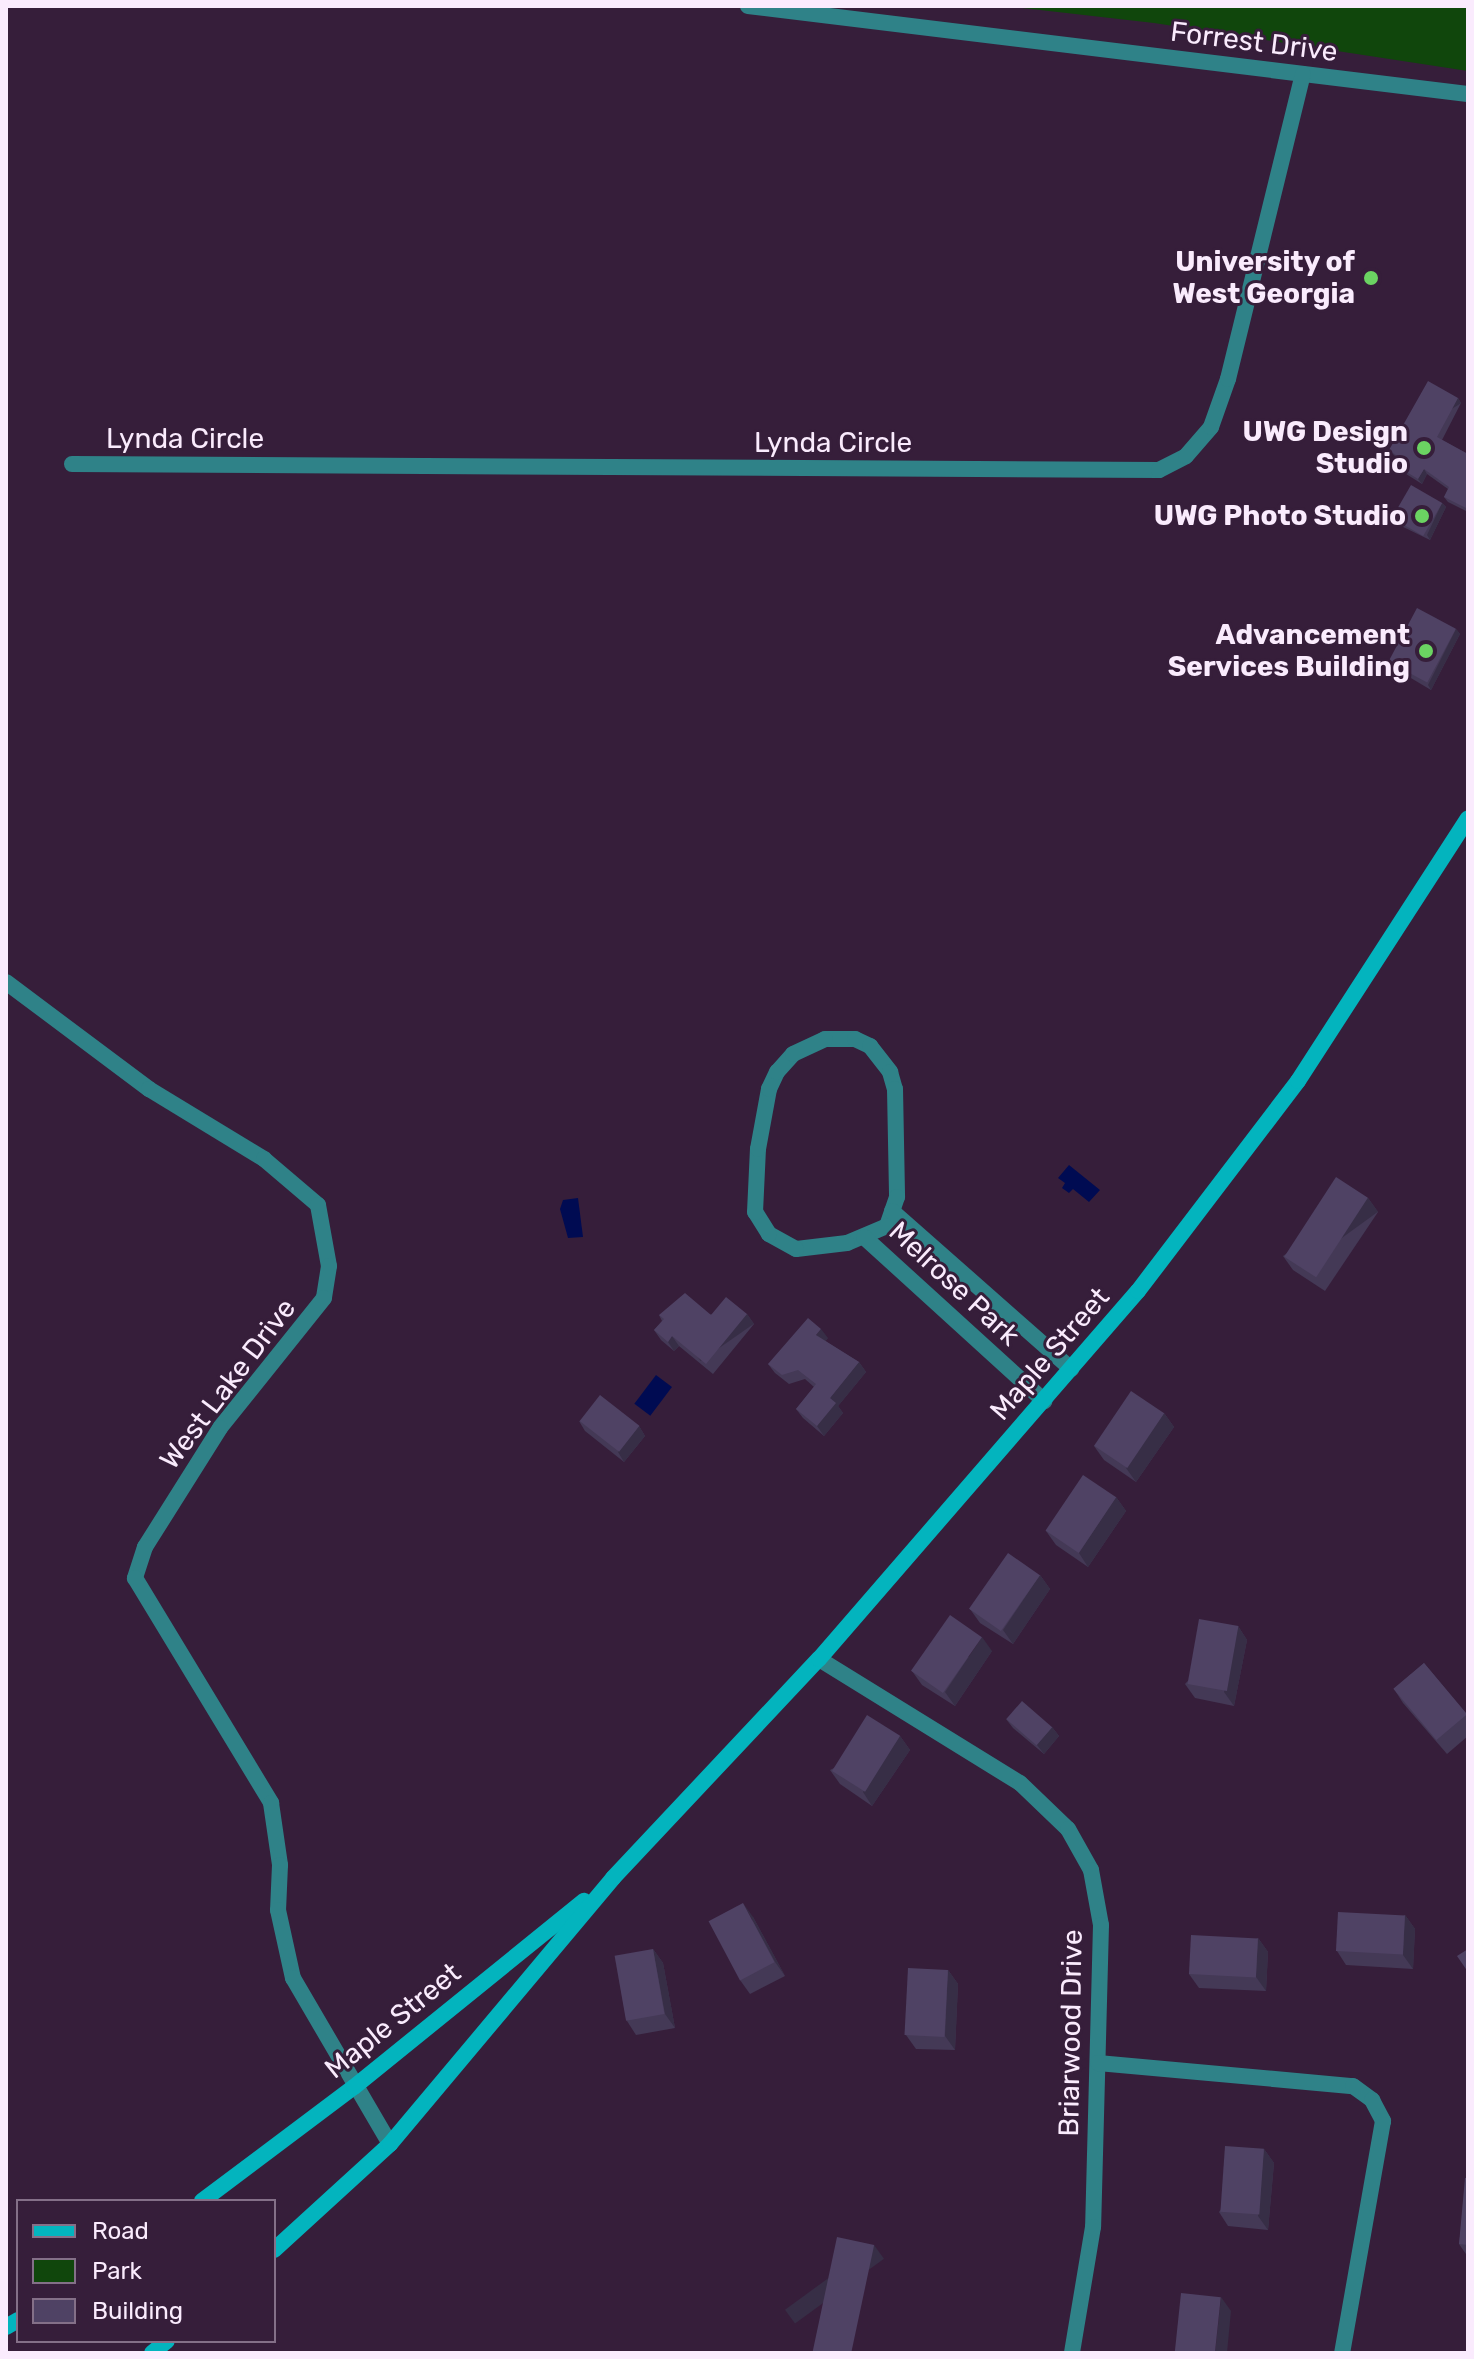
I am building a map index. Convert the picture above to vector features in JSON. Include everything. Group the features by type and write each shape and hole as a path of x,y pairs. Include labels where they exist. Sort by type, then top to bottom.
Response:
{"main road":[{"name":"Maple Street","path":"276,2248 390,2144 613,1878 819,1659 1071,1369 1298,1081 1468,818"},
{"name":"Maple Street","path":"205,2199 354,2087 613,1878"}],"street":[{"name":"Forrest Drive","path":"748,6 1468,94"},
{"name":"Lynda Circle","path":"72,464 1159,470 1186,456 1211,427 1228,379 1303,74"},
{"name":"West Lake Drive","path":"6,982 149,1089 264,1159 318,1205 329,1266 324,1298 220,1428 145,1547 135,1578 271,1803 280,1865 278,1910 293,1978 390,2144"},
{"path":"825,1039 855,1039 870,1046 890,1072 897,1197 892,1211 887,1226 864,1237 812,1249 782,1245 761,1226 755,1212 755,1178 769,1089 789,1057 803,1046 825,1039"},
{"name":"Melrose Park","path":"892,1211 1071,1369"},
{"name":"Melrose Park","path":"864,1237 1044,1401"},
{"name":"Briarwood Drive","path":"819,1659 1020,1783 1068,1829 1091,1870 1101,1925 1093,2227 1072,2353"},
{"path":"1098,2063 1353,2086 1372,2100 1383,2121 1342,2353"}],"green space":[{"path":"1004,6 1468,6 1468,71 1154,23"}],"shaded area":[{"path":"1069,1165 1100,1190 1089,1202 1073,1189 1069,1193 1062,1188 1065,1183 1058,1178"},
{"path":"578,1198 583,1237 568,1238 560,1209 563,1200"},
{"path":"656,1375 672,1387 650,1416 634,1404"}],"building":[{"name":"UWG Design Studio","path":"1428,381 1458,398 1437,437 1466,453 1468,449 1468,509 1444,497 1449,487 1424,469 1418,479 1392,463 1396,455 1389,450"},
{"name":"UWG Photo Studio","path":"1411,485 1442,503 1423,536 1392,518"},
{"name":"Advancement Services Building","path":"1417,608 1456,629 1427,683 1388,662"},
{"path":"1336,1177 1368,1198 1316,1277 1284,1257"},
{"path":"685,1293 711,1315 726,1297 747,1314 706,1364 672,1336 668,1342 654,1330 664,1319 659,1315"},
{"path":"808,1318 821,1329 816,1335 859,1362 830,1398 836,1403 817,1426 796,1409 816,1384 798,1370 782,1375 768,1364"},
{"path":"1131,1391 1164,1413 1127,1468 1094,1446"},
{"path":"600,1395 639,1426 619,1452 580,1421"},
{"path":"1083,1475 1116,1497 1079,1553 1046,1531"},
{"path":"1008,1553 1040,1575 1001,1631 969,1609"},
{"path":"950,1615 982,1637 943,1693 911,1671"},
{"path":"1199,1619 1238,1626 1227,1691 1188,1684"},
{"path":"1424,1663 1467,1714 1436,1740 1393,1689"},
{"path":"1022,1701 1052,1727 1036,1745 1006,1719"},
{"path":"867,1715 900,1736 865,1792 832,1771"},
{"path":"743,1903 774,1962 740,1980 709,1921"},
{"path":"1338,1912 1405,1916 1403,1954 1336,1951"},
{"path":"1191,1935 1258,1939 1256,1977 1189,1974"},
{"path":"653,1949 664,2014 626,2021 615,1956"},
{"path":"1468,1949 1468,1972 1457,1956"},
{"path":"908,1968 948,1970 944,2037 904,2035"},
{"path":"1225,2146 1264,2149 1259,2215 1220,2212"},
{"path":"1465,2178 1468,2178 1468,2245 1459,2244"},
{"path":"837,2237 874,2245 851,2353 812,2353"},
{"path":"1181,2293 1221,2297 1215,2353 1175,2353"}],"place":[{"name":"University of West Georgia","path":"1371,278"},
{"name":"UWG Design Studio","path":"1424,448"},
{"name":"UWG Photo Studio","path":"1422,516"},
{"name":"Advancement Services Building","path":"1426,651"}]}
